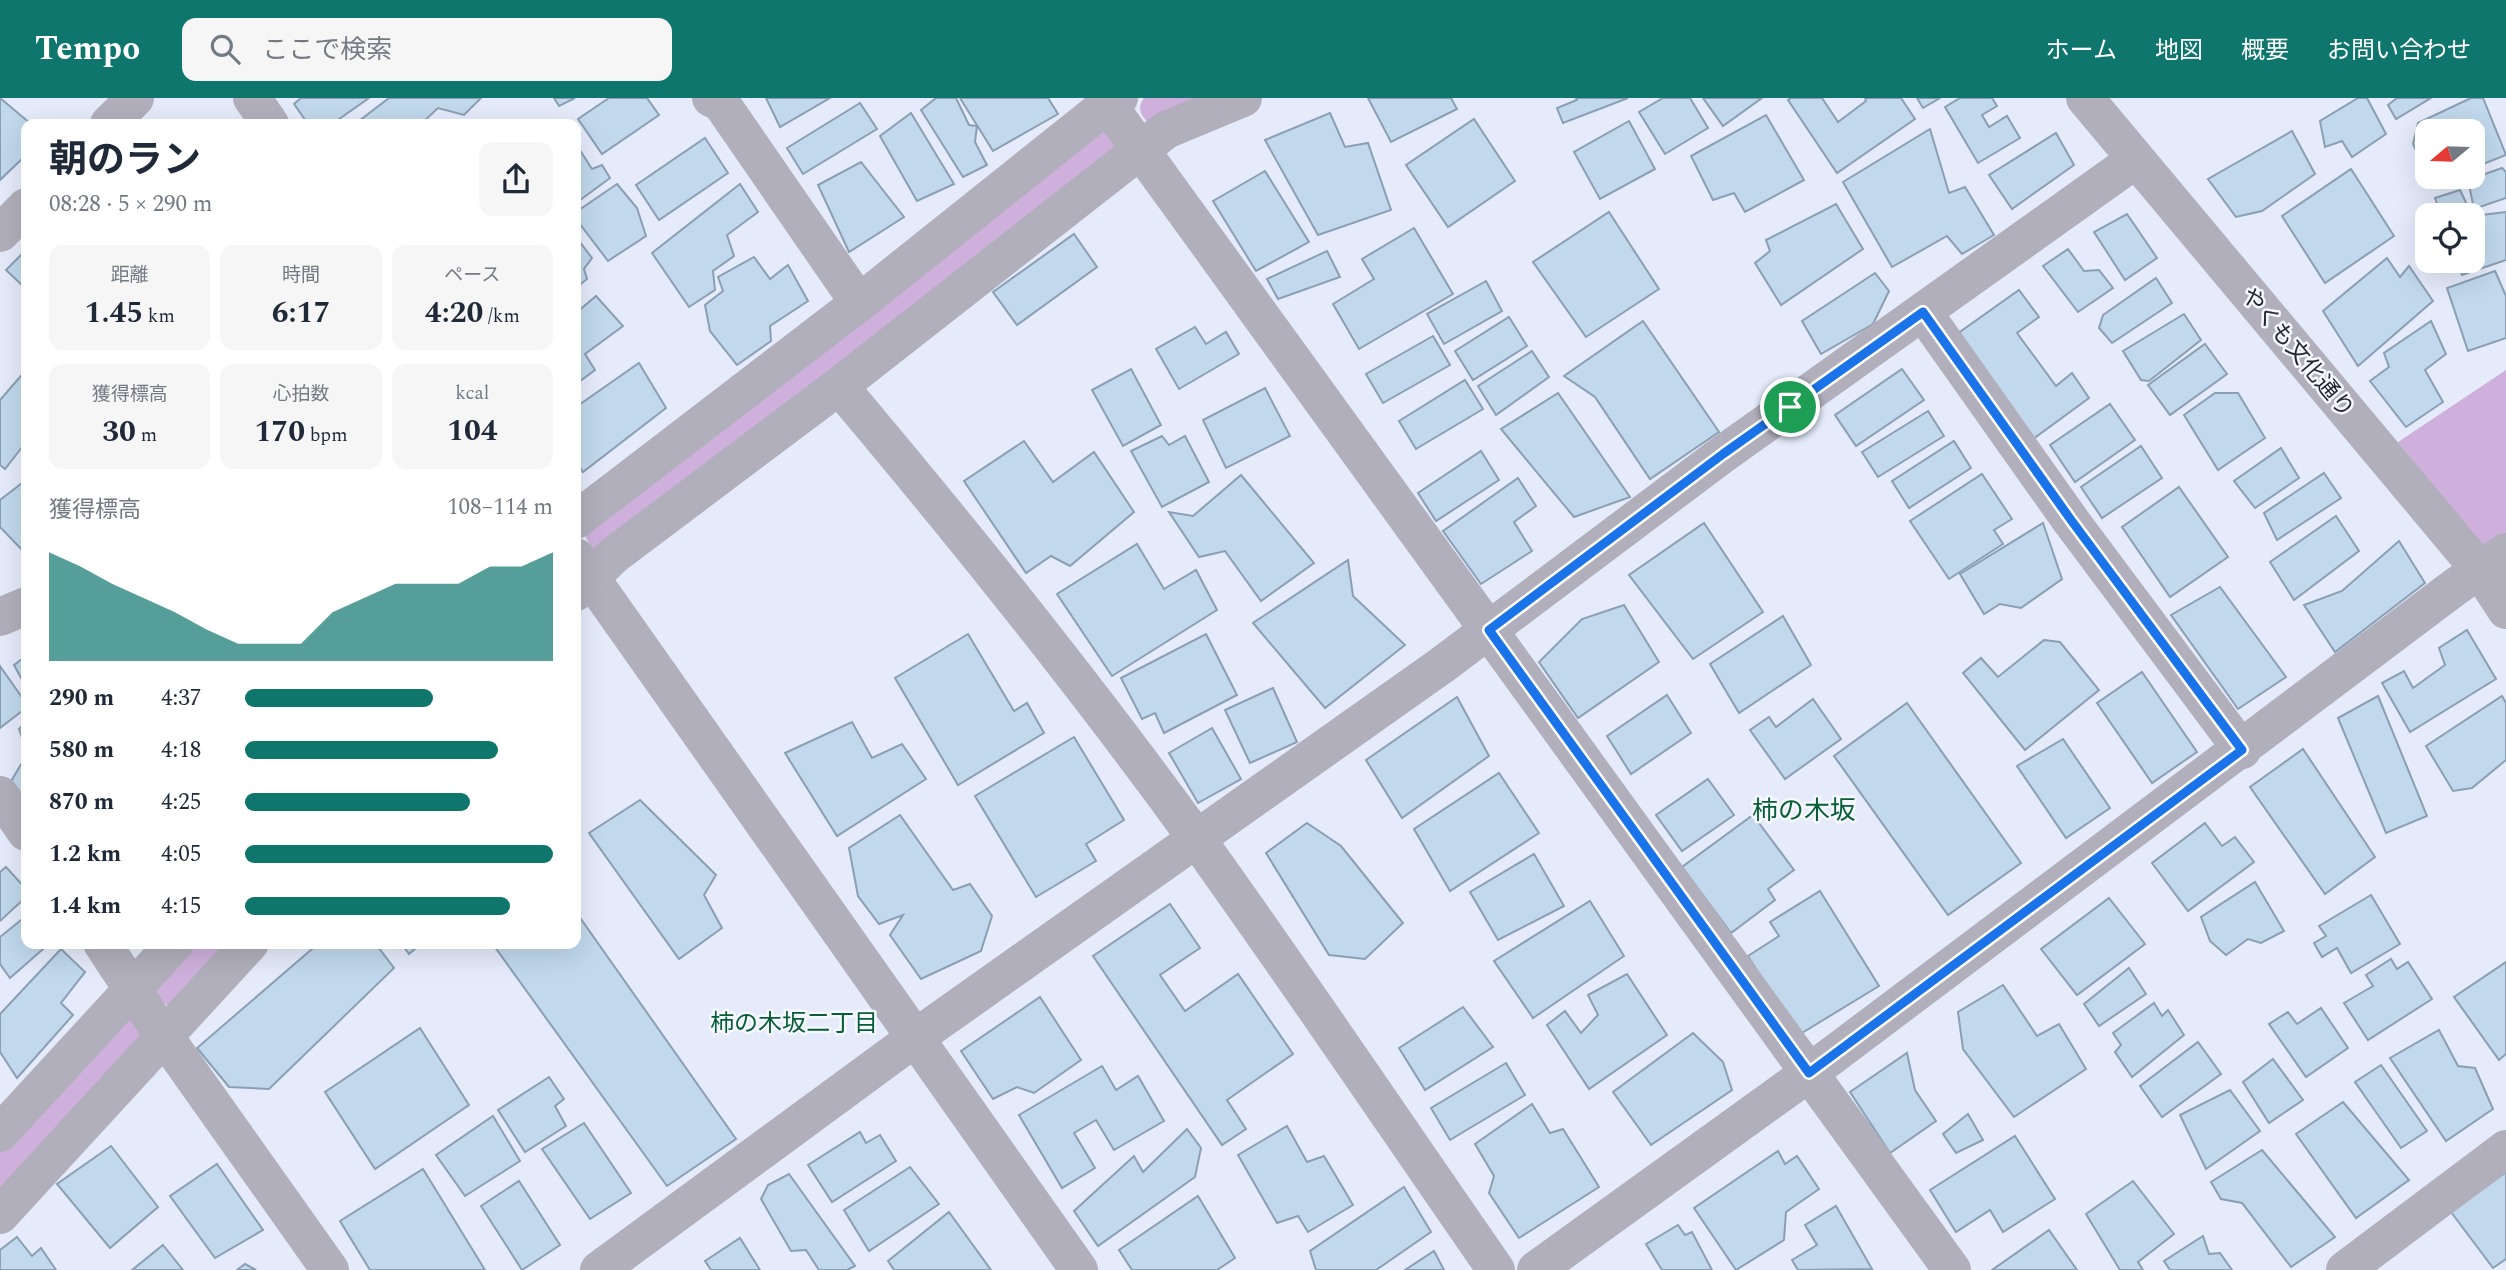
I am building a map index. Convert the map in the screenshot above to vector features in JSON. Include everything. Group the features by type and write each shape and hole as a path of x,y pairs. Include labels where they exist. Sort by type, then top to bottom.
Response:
{"street":[{"path":"114,119 135,98"},
{"path":"252,98 267,119"},
{"path":"711,98 721,103 859,303"},
{"path":"1079,1270 581,576 614,555 839,386 1166,130 1242,98"},
{"name":"やくも文化通り","path":"2085,98 2135,160 2493,561 2506,610"},
{"path":"581,516 859,303 1110,100 1141,150 1952,1270"},
{"path":"599,1270 915,1038 1442,665 1723,454 2135,160"},
{"path":"0,233 21,212"},
{"path":"1923,312 2071,520 2242,750"},
{"path":"839,386 955,524 1087,692 1196,839 1496,1270"},
{"path":"1536,1270 1809,1073 2493,561"},
{"path":"0,617 21,608"},
{"path":"0,795 21,825"},
{"path":"106,949 164,1036 330,1270"},
{"path":"0,1133 170,949"},
{"path":"0,1214 244,949"},
{"path":"2345,1270 2506,1149"}],"shaded area":[{"path":"1144,98 1230,98 1148,123 1140,111"},
{"path":"1100,130 1108,130 1118,153 601,551 592,548 586,538 586,531"},
{"path":"2506,370 2506,544 2488,555 2398,442"},
{"path":"186,949 230,949 172,1007 161,1000 156,988"},
{"path":"129,1013 146,1032 0,1195 0,1151"}],"building":[{"path":"0,98 25,119 21,119 21,160 0,180"},
{"path":"301,98 369,98 339,119 304,119 294,104"},
{"path":"389,98 481,98 464,115 438,108 426,119 362,119"},
{"path":"554,98 575,98 559,106"},
{"path":"609,98 647,98 659,115 602,154 581,123 581,119 578,119"},
{"path":"766,98 830,98 780,127"},
{"path":"936,98 956,98 969,125 977,126 975,142 987,165 963,177 921,110"},
{"path":"960,98 1048,98 1058,114 993,151"},
{"path":"1368,98 1451,98 1457,109 1391,142"},
{"path":"1576,98 1628,98 1563,123 1557,108 1577,100"},
{"path":"1663,98 1690,98 1708,128 1665,154 1639,112"},
{"path":"1703,98 1762,98 1723,126"},
{"path":"1822,98 1838,122 1866,101 1865,98 1901,98 1915,119 1837,173 1788,100"},
{"path":"1917,98 1940,98 1923,108"},
{"path":"1960,98 1992,98 1997,106 1982,115 1989,127 2007,116 2020,138 1978,163 1945,107"},
{"path":"2358,98 2367,98 2386,134 2352,157 2342,141 2325,147 2320,121"},
{"path":"2397,98 2431,98 2396,119 2388,105"},
{"path":"2471,98 2483,98 2506,155 2485,163 2485,119 2426,119"},
{"path":"860,103 877,129 803,174 787,148"},
{"path":"911,113 954,184 917,201 880,136"},
{"path":"1330,113 1345,147 1368,143 1391,210 1318,235 1265,140"},
{"path":"1766,115 1804,180 1745,212 1734,193 1713,200 1691,156"},
{"path":"1474,119 1515,181 1448,227 1406,165"},
{"path":"1629,121 1655,169 1600,199 1574,152"},
{"path":"1930,129 1949,193 1965,187 1994,235 1962,254 1947,236 1892,267 1843,182"},
{"path":"2292,131 2315,174 2262,211 2236,217 2208,179"},
{"path":"2056,133 2074,165 2012,209 1989,175"},
{"path":"705,138 728,173 659,220 636,185"},
{"path":"581,152 592,169 602,165 610,178 581,199"},
{"path":"861,162 904,217 849,252 818,185"},
{"path":"2502,168 2506,172 2506,198 2485,205 2485,203 2473,203 2470,189 2485,189 2485,174"},
{"path":"2351,169 2394,236 2325,283 2282,216"},
{"path":"1265,171 1309,242 1256,271 1213,201"},
{"path":"617,184 637,208 646,236 608,261 581,226 581,209"},
{"path":"740,184 758,212 727,235 734,256 713,271 715,290 689,307 652,253"},
{"path":"2460,190 2466,203 2437,203 2435,198"},
{"path":"1836,204 1863,249 1781,305 1755,263 1770,251 1766,240"},
{"path":"1609,212 1659,289 1586,337 1533,262"},
{"path":"2506,212 2506,260 2485,267 2485,215"},
{"path":"2127,214 2157,258 2125,280 2094,232"},
{"path":"1414,228 1453,294 1359,349 1333,304 1374,279 1362,259"},
{"path":"1074,234 1097,267 1017,325 993,292"},
{"path":"581,244 592,258 584,269 587,279 581,284"},
{"path":"2068,249 2084,271 2099,270 2113,288 2078,312 2043,266"},
{"path":"1327,251 1340,277 1278,299 1267,279"},
{"path":"21,255 21,284 6,270"},
{"path":"754,257 770,279 788,265 808,301 770,326 771,341 737,365 710,331 705,305 723,291 718,277"},
{"path":"2387,258 2400,277 2409,266 2433,301 2358,366 2323,311"},
{"path":"2495,271 2506,296 2506,338 2468,351 2447,288"},
{"path":"1875,273 1889,291 1873,324 1821,354 1802,321"},
{"path":"2156,278 2172,303 2112,343 2099,328 2103,315"},
{"path":"1486,281 1502,311 1444,344 1427,314"},
{"path":"2019,290 2039,317 2017,333 2056,386 2072,373 2089,398 2033,439 1957,334"},
{"path":"596,296 623,326 585,354 595,370 581,380 581,309"},
{"path":"2184,314 2201,340 2149,381 2141,380 2123,351"},
{"path":"1509,317 1527,346 1473,380 1455,351"},
{"path":"1643,321 1719,432 1650,479 1595,397 1564,376"},
{"path":"2431,321 2446,354 2425,370 2443,402 2406,427 2370,381 2389,367 2384,353"},
{"path":"1195,327 1206,344 1226,332 1239,354 1179,389 1156,349"},
{"path":"1433,336 1450,365 1383,403 1366,374"},
{"path":"2205,344 2227,374 2170,415 2148,385"},
{"path":"1532,351 1549,377 1496,415 1478,386"},
{"path":"639,363 666,408 583,472 581,404"},
{"path":"1131,369 1161,425 1123,446 1092,390"},
{"path":"1902,369 1924,400 1856,446 1835,415"},
{"path":"21,376 21,448 5,469 0,465 0,400"},
{"path":"1465,380 1483,409 1416,449 1399,421"},
{"path":"1265,388 1290,436 1226,468 1203,420"},
{"path":"1558,393 1630,497 1574,517 1501,429"},
{"path":"2215,393 2238,393 2265,438 2218,470 2184,415"},
{"path":"2110,404 2135,440 2075,482 2050,445"},
{"path":"1928,411 1944,436 1878,477 1862,452"},
{"path":"1162,436 1169,445 1185,436 1209,482 1162,507 1131,451"},
{"path":"1024,441 1053,482 1094,452 1134,512 1070,566 1051,556 1026,573 964,481"},
{"path":"1954,441 1971,468 1909,508 1892,481"},
{"path":"2141,446 2162,478 2102,518 2081,487"},
{"path":"2281,448 2299,478 2255,508 2234,481"},
{"path":"1481,451 1499,480 1436,521 1418,493"},
{"path":"2324,473 2341,498 2277,540 2264,513"},
{"path":"1982,474 2012,519 1994,530 2003,544 1949,579 1910,521"},
{"path":"1241,475 1314,563 1261,601 1225,551 1199,557 1169,512 1193,516"},
{"path":"1518,478 1536,506 1514,522 1532,551 1481,584 1443,531"},
{"path":"21,484 21,549 0,527 0,500"},
{"path":"2179,487 2228,557 2170,597 2122,527"},
{"path":"2336,516 2359,551 2294,600 2270,562"},
{"path":"1704,523 1763,612 1693,659 1629,575"},
{"path":"2043,523 2062,579 2021,608 2000,604 1984,614 1960,574"},
{"path":"2399,541 2425,583 2335,652 2304,605 2342,591"},
{"path":"1137,544 1164,589 1196,570 1217,610 1112,676 1057,594"},
{"path":"1348,560 1353,596 1405,645 1325,708 1253,623"},
{"path":"2220,587 2286,677 2238,709 2171,615"},
{"path":"1624,605 1659,662 1578,718 1539,662 1582,619"},
{"path":"1783,616 1811,665 1739,713 1710,664"},
{"path":"2467,630 2496,679 2410,732 2382,683 2404,671 2413,688 2445,665 2439,648"},
{"path":"968,634 1014,711 1027,703 1044,733 958,785 895,678"},
{"path":"1206,634 1237,695 1164,733 1155,713 1142,719 1121,678"},
{"path":"2044,640 2060,642 2099,690 2025,750 1963,673 1981,658 1998,677"},
{"path":"21,660 21,678 14,665"},
{"path":"0,666 21,696 21,712 0,728"},
{"path":"2142,672 2197,752 2152,783 2097,703"},
{"path":"1273,688 1297,742 1250,763 1225,710"},
{"path":"1667,695 1691,733 1631,774 1607,736"},
{"path":"2378,696 2427,816 2386,833 2338,718"},
{"path":"2502,696 2506,703 2506,760 2472,788 2453,791 2426,746"},
{"path":"1457,697 1489,756 1402,818 1366,760"},
{"path":"1813,699 1841,739 1785,779 1750,730 1769,717 1776,727"},
{"path":"1907,703 2021,863 1948,915 1834,756"},
{"path":"852,722 872,758 902,744 926,779 837,836 785,753"},
{"path":"1212,728 1241,779 1198,803 1169,753"},
{"path":"1074,737 1124,820 1086,844 1096,861 1036,897 975,796"},
{"path":"2063,739 2110,808 2066,838 2017,766"},
{"path":"2303,749 2375,857 2325,894 2250,787"},
{"path":"21,764 21,796 10,783"},
{"path":"1499,773 1539,833 1450,891 1414,829"},
{"path":"1708,779 1734,815 1682,851 1656,815"},
{"path":"640,800 716,875 704,895 722,928 679,959 589,833"},
{"path":"900,815 953,890 970,884 992,916 981,951 921,979 890,935 903,915 879,924 858,896 849,848"},
{"path":"1753,815 1794,870 1768,889 1775,900 1731,933 1682,867"},
{"path":"1307,823 1341,846 1403,923 1365,959 1329,955 1266,853"},
{"path":"2205,823 2222,846 2235,837 2254,862 2188,911 2152,863"},
{"path":"1534,854 1564,906 1498,940 1470,892"},
{"path":"6,867 21,884 21,902 0,921 0,872"},
{"path":"2255,882 2284,931 2261,943 2248,939 2226,955 2210,941 2201,917"},
{"path":"1820,891 1879,986 1797,1036 1748,956 1779,936 1770,922"},
{"path":"2371,895 2400,944 2351,973 2337,948 2322,957 2314,943 2326,936 2319,926"},
{"path":"2109,898 2145,944 2077,995 2041,949"},
{"path":"1590,901 1624,956 1533,1018 1494,961"},
{"path":"1170,904 1200,948 1160,975 1185,1011 1238,974 1293,1054 1227,1100 1246,1129 1222,1145 1093,956"},
{"path":"581,919 736,1139 667,1186 496,949 581,949"},
{"path":"21,920 21,949 43,949 10,978 0,964 0,937"},
{"path":"61,949 85,972 61,1003 73,1015 17,1078 0,1052 0,1014"},
{"path":"312,949 380,949 394,968 269,1089 229,1087 197,1048"},
{"path":"2391,959 2397,969 2408,962 2432,999 2368,1040 2344,1003 2373,986 2366,975"},
{"path":"2506,962 2506,1054 2499,1060 2454,997"},
{"path":"2129,968 2146,994 2099,1026 2084,1004"},
{"path":"1627,974 1667,1035 1589,1089 1547,1025 1565,1011 1581,1033 1598,1015 1588,995"},
{"path":"2003,985 2037,1036 2059,1024 2086,1069 2014,1117 1963,1049 1958,1012"},
{"path":"1040,997 1081,1060 1034,1093 1017,1087 993,1099 961,1051"},
{"path":"2154,1003 2162,1016 2168,1010 2184,1035 2132,1077 2115,1052 2121,1045 2113,1033"},
{"path":"1463,1007 1493,1047 1425,1090 1399,1048"},
{"path":"2321,1008 2348,1048 2306,1077 2269,1024 2288,1012 2297,1024"},
{"path":"420,1028 469,1105 375,1169 325,1092"},
{"path":"2439,1030 2458,1066 2475,1068 2493,1109 2446,1141 2390,1058"},
{"path":"1693,1033 1723,1062 1732,1090 1651,1145 1613,1092"},
{"path":"2198,1042 2221,1074 2162,1117 2140,1086"},
{"path":"1907,1053 1915,1090 1936,1121 1890,1153 1850,1092"},
{"path":"2273,1059 2303,1100 2269,1123 2243,1082"},
{"path":"1506,1063 1525,1095 1450,1140 1431,1108"},
{"path":"2381,1065 2427,1131 2401,1148 2355,1082"},
{"path":"1102,1066 1116,1090 1138,1076 1164,1121 1114,1150 1096,1120 1074,1133 1095,1168 1062,1188 1019,1115"},
{"path":"549,1077 564,1099 555,1106 566,1126 525,1152 498,1110"},
{"path":"2230,1090 2260,1131 2206,1169 2180,1115"},
{"path":"2343,1102 2409,1180 2356,1218 2296,1134"},
{"path":"1532,1104 1550,1133 1563,1129 1599,1187 1519,1238 1489,1193 1494,1176 1475,1144"},
{"path":"1968,1114 1983,1140 1956,1153 1943,1134"},
{"path":"493,1116 520,1161 465,1196 436,1155"},
{"path":"584,1123 631,1193 590,1219 542,1149"},
{"path":"1287,1126 1307,1162 1324,1156 1353,1205 1308,1232 1298,1216 1277,1223 1238,1155"},
{"path":"1187,1129 1201,1148 1195,1177 1098,1246 1074,1211 1134,1156 1143,1172"},
{"path":"860,1132 866,1143 880,1135 896,1161 832,1202 808,1165"},
{"path":"2015,1136 2055,1199 2003,1232 1990,1210 1956,1232 1930,1190"},
{"path":"111,1146 158,1207 110,1248 57,1184"},
{"path":"2262,1150 2335,1237 2291,1267 2242,1203 2221,1199 2211,1182"},
{"path":"1778,1151 1785,1164 1797,1156 1819,1189 1786,1212 1784,1240 1736,1270 1694,1208"},
{"path":"217,1164 263,1230 215,1258 170,1196"},
{"path":"910,1167 939,1204 869,1251 844,1210"},
{"path":"423,1169 485,1270 370,1270 340,1221"},
{"path":"2506,1172 2506,1259 2493,1268 2451,1212"},
{"path":"789,1174 855,1266 847,1270 819,1270 806,1250 791,1251 761,1199 768,1185"},
{"path":"519,1181 560,1245 522,1270 481,1206"},
{"path":"2133,1181 2174,1234 2138,1262 2143,1270 2120,1270 2086,1214"},
{"path":"1404,1187 1431,1232 1376,1270 1316,1270 1310,1251"},
{"path":"1198,1196 1235,1258 1217,1270 1132,1270 1119,1250"},
{"path":"1836,1206 1872,1269 1798,1270 1792,1260 1817,1245 1805,1225"},
{"path":"949,1212 991,1270 894,1270 888,1261"},
{"path":"1678,1225 1685,1235 1692,1232 1712,1270 1662,1270 1646,1244"},
{"path":"2049,1230 2077,1270 1992,1270"},
{"path":"2203,1236 2209,1254 2220,1253 2232,1270 2170,1270 2164,1261"},
{"path":"17,1237 32,1256 41,1248 56,1270 0,1270 0,1250"},
{"path":"740,1238 760,1270 711,1270 705,1261"},
{"path":"163,1245 183,1270 132,1270"},
{"path":"1434,1251 1444,1270 1405,1270"},
{"path":"245,1264 256,1270 237,1270"}],"district":[{"name":"柿の木坂","path":"1804,811"},
{"name":"柿の木坂二丁目","path":"794,1024"}],"route":[{"path":"1923,312 2071,520 2242,750 1809,1073 1489,630 1723,454 1790,407 1923,312"}]}
